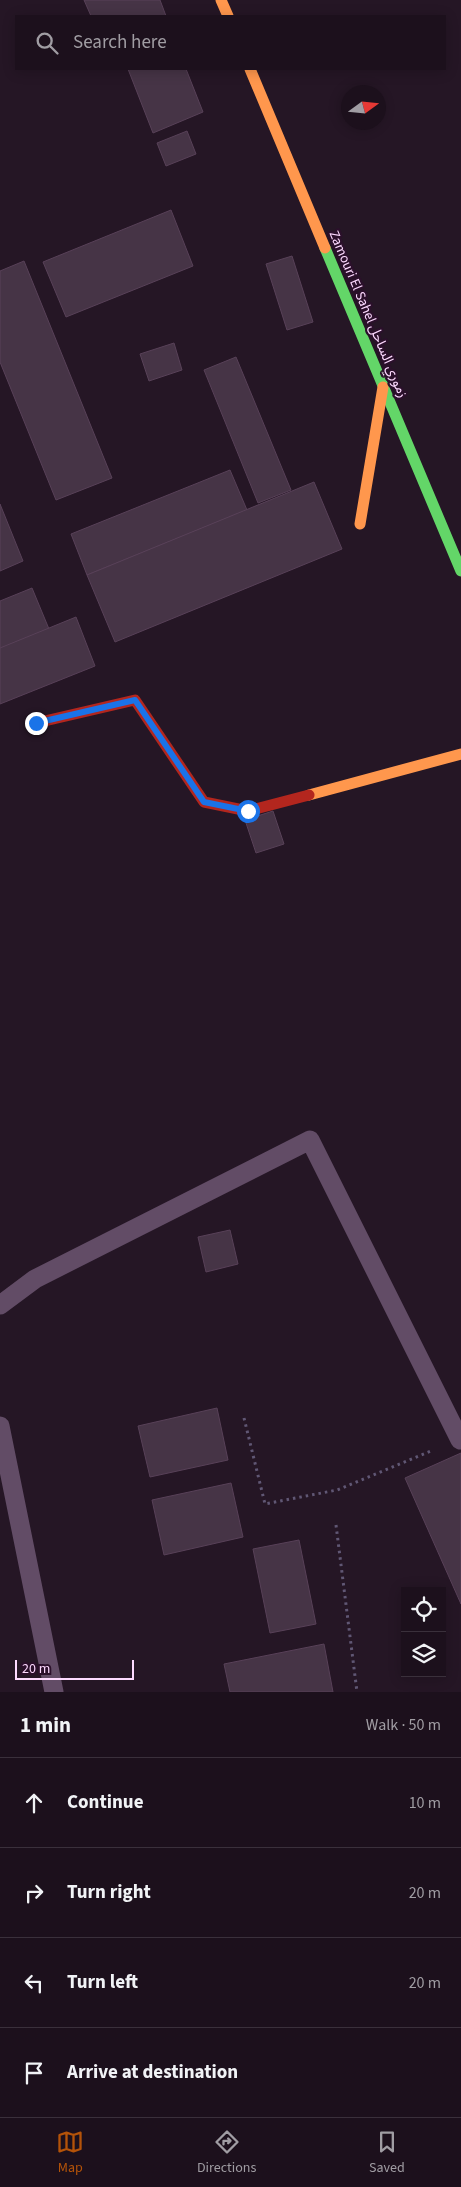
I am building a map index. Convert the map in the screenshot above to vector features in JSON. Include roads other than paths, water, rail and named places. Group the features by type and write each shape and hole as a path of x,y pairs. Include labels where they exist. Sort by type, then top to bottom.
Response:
{"street":[{"path":"221,0 228,15"},
{"name":"Zamouri El Sahel زموري الساحل","path":"250,70 461,571"},
{"path":"360,524 383,387"},
{"path":"36,723 135,700 204,802 248,811 461,754"}],"lane":[{"path":"0,1305 35,1279 310,1140 460,1439"},
{"path":"0,1426 54,1692"}]}
